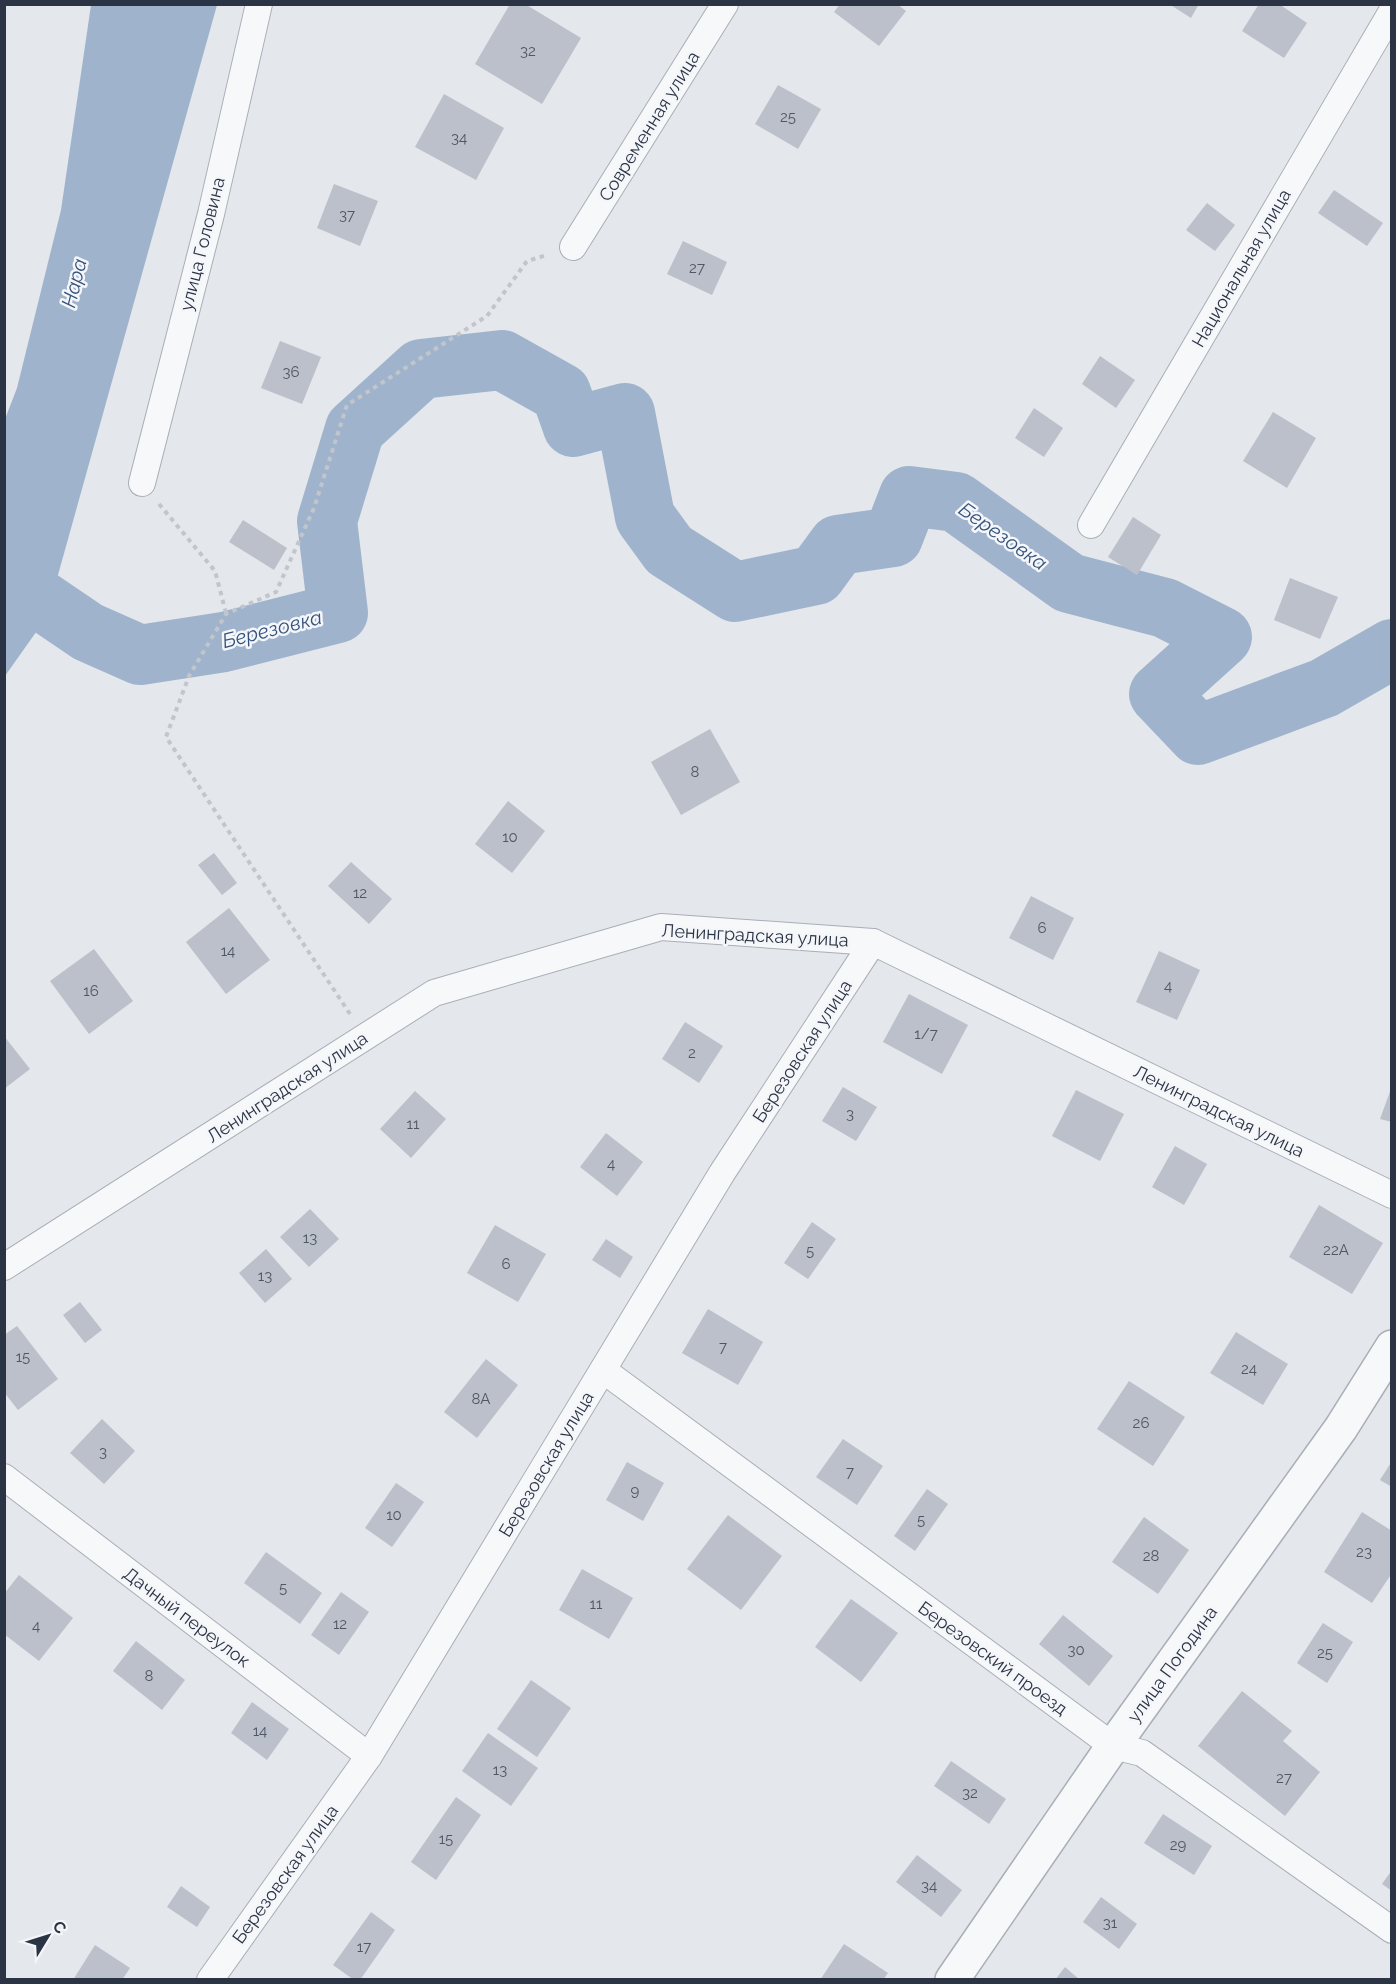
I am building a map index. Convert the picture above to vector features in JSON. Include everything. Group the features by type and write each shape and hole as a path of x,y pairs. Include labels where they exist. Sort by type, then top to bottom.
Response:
{"street":[{"name":"улица Головина","path":"142,483 211,214 259,4"},
{"name":"Современная улица","path":"573,247 725,4"},
{"name":"Национальная улица","path":"1091,525 1392,11"},
{"name":"Ленинградская улица","path":"4,1268 434,993 662,927 873,942 1392,1195"},
{"name":"Березовская улица","path":"210,1980 369,1756 722,1173 873,942"},
{"name":"улица Погодина","path":"952,1980 1113,1746 1341,1428 1392,1347"},
{"name":"Березовский проезд","path":"603,1370 1113,1746 1142,1752 1392,1930"},
{"name":"Дачный переулок","path":"4,1477 369,1756"}],"path":[{"path":"366,1037 166,737 189,676 226,614 276,592 314,508 347,405 487,316 527,261 573,247"},
{"path":"142,483 215,571 226,614"}],"water":[{"name":"Нара","path":"91,5 217,5 46,618 5,676 5,419 17,388 61,210"}],"building":[{"path":"510,4 525,4 581,38 542,104 475,64"},
{"path":"840,4 897,4 906,11 879,46 834,12"},
{"path":"1169,4 1199,4 1191,18"},
{"path":"1259,4 1279,4 1307,23 1284,58 1242,31"},
{"path":"778,85 821,109 798,149 755,124"},
{"path":"444,94 504,128 476,180 415,147"},
{"path":"334,184 378,201 360,246 317,228"},
{"path":"1334,190 1383,223 1367,246 1318,213"},
{"path":"1207,203 1235,225 1215,251 1186,230"},
{"path":"683,241 727,262 712,295 667,274"},
{"path":"280,341 321,357 302,404 261,388"},
{"path":"1100,356 1135,380 1116,408 1082,384"},
{"path":"1034,408 1063,428 1044,457 1015,438"},
{"path":"1273,412 1316,438 1287,488 1243,461"},
{"path":"1133,517 1161,535 1137,575 1108,557"},
{"path":"243,520 287,548 274,570 229,542"},
{"path":"1290,578 1338,597 1320,639 1274,620"},
{"path":"710,729 740,782 681,815 651,762"},
{"path":"508,801 545,831 512,873 475,844"},
{"path":"214,853 237,883 222,895 198,865"},
{"path":"351,862 392,899 369,924 328,886"},
{"path":"1031,896 1074,918 1053,960 1009,938"},
{"path":"229,908 270,960 226,994 186,942"},
{"path":"94,949 133,1001 89,1034 50,981"},
{"path":"1159,951 1200,970 1177,1020 1136,1002"},
{"path":"909,994 968,1025 942,1074 883,1042"},
{"path":"685,1022 723,1046 699,1083 662,1059"},
{"path":"4,1036 30,1069 4,1089"},
{"path":"1392,1086 1392,1122 1380,1119"},
{"path":"843,1087 877,1107 856,1141 822,1121"},
{"path":"1076,1090 1124,1114 1100,1161 1052,1136"},
{"path":"415,1091 446,1119 411,1158 380,1129"},
{"path":"606,1133 643,1162 617,1196 580,1167"},
{"path":"1175,1146 1207,1164 1184,1205 1152,1187"},
{"path":"1319,1205 1383,1243 1352,1294 1289,1257"},
{"path":"310,1209 339,1239 309,1267 280,1237"},
{"path":"812,1222 836,1239 808,1279 784,1263"},
{"path":"495,1225 546,1254 518,1302 467,1273"},
{"path":"606,1239 633,1257 620,1278 592,1260"},
{"path":"266,1249 292,1279 265,1303 239,1273"},
{"path":"80,1302 102,1330 85,1343 63,1315"},
{"path":"708,1309 763,1342 738,1385 682,1353"},
{"path":"17,1326 58,1379 18,1410 4,1392 4,1335"},
{"path":"1236,1332 1288,1364 1263,1405 1210,1373"},
{"path":"486,1359 518,1385 477,1438 444,1412"},
{"path":"1129,1381 1185,1417 1153,1466 1097,1429"},
{"path":"102,1419 135,1451 104,1484 70,1453"},
{"path":"843,1439 883,1466 857,1505 816,1477"},
{"path":"1392,1461 1392,1487 1380,1480"},
{"path":"627,1462 664,1483 643,1521 606,1500"},
{"path":"396,1483 424,1502 392,1547 365,1528"},
{"path":"927,1489 948,1504 915,1551 894,1536"},
{"path":"1362,1512 1392,1531 1392,1573 1372,1603 1324,1572"},
{"path":"728,1515 782,1556 741,1610 687,1569"},
{"path":"1144,1517 1189,1550 1158,1594 1112,1562"},
{"path":"266,1552 322,1593 300,1624 244,1583"},
{"path":"582,1569 633,1598 609,1639 559,1610"},
{"path":"19,1575 73,1618 39,1661 4,1634 4,1594"},
{"path":"341,1592 369,1612 339,1655 311,1635"},
{"path":"851,1599 898,1633 861,1682 815,1647"},
{"path":"1063,1615 1113,1656 1089,1686 1039,1644"},
{"path":"1323,1623 1353,1642 1327,1683 1297,1663"},
{"path":"136,1641 185,1680 162,1710 113,1671"},
{"path":"531,1680 571,1708 537,1757 497,1729"},
{"path":"1242,1691 1292,1731 1283,1741 1320,1772 1285,1816 1198,1746"},
{"path":"252,1702 289,1729 267,1760 231,1733"},
{"path":"488,1733 538,1768 511,1806 462,1771"},
{"path":"951,1761 1006,1799 989,1824 934,1786"},
{"path":"456,1797 481,1815 436,1880 411,1862"},
{"path":"1163,1814 1212,1846 1194,1875 1144,1843"},
{"path":"917,1855 962,1890 941,1917 896,1882"},
{"path":"1392,1870 1392,1891 1382,1884"},
{"path":"181,1886 210,1907 197,1927 167,1907"},
{"path":"1101,1897 1137,1924 1119,1949 1083,1922"},
{"path":"371,1912 395,1930 360,1980 354,1980 333,1965"},
{"path":"844,1944 888,1973 883,1980 820,1980"},
{"path":"95,1945 130,1968 122,1980 73,1980"},
{"path":"1065,1967 1080,1980 1055,1980"}],"waterway":[{"name":"Березовка","path":"4,575 88,632 140,655 224,642 338,613 327,521 355,429 421,369 502,360 561,393 573,427 625,413 645,517 669,550 735,592 816,575 838,545 893,537 909,496 956,502 1069,583 1165,608 1222,637 1159,694 1198,735 1324,688 1392,649"}]}
